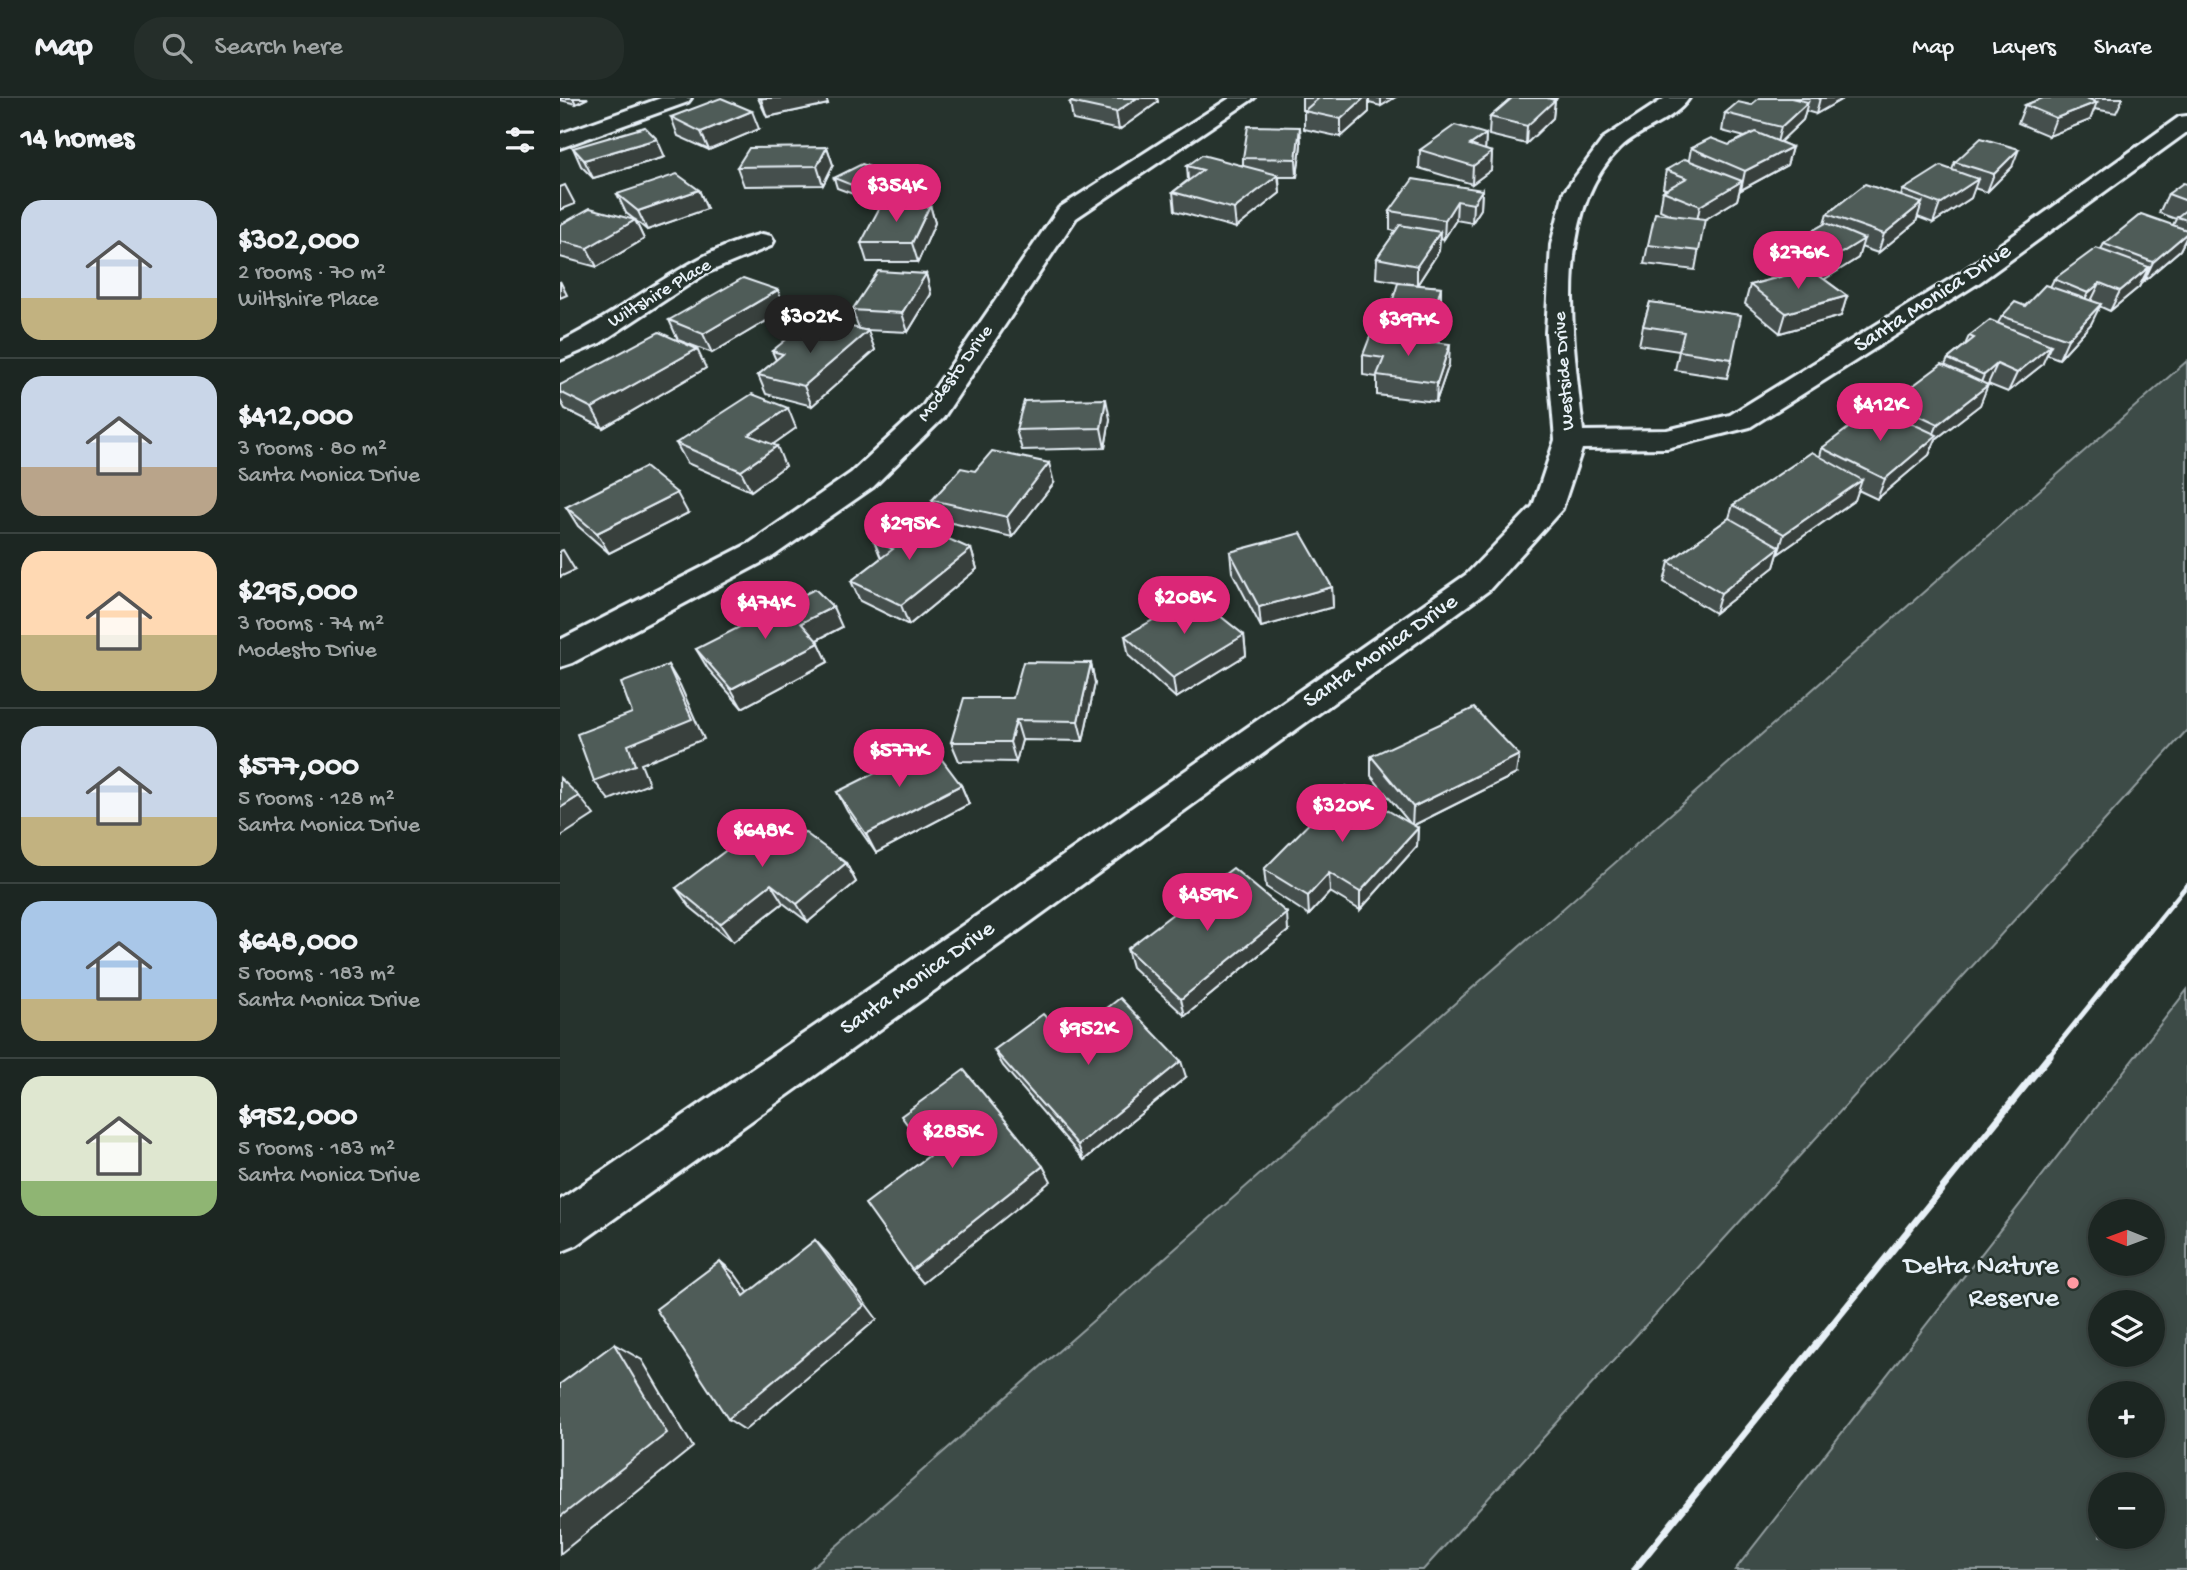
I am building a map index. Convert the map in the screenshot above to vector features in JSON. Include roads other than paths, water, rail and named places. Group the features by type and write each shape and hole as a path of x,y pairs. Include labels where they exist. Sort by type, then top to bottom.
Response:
{"street":[{"path":"560,141 681,98"},
{"name":"Modesto Drive","path":"560,654 761,550 862,480 933,412 1067,213 1244,98"},
{"name":"Westside Drive","path":"1570,440 1559,333 1563,245 1576,192 1612,144 1679,98"},
{"name":"Santa Monica Drive","path":"560,1228 1009,916 1478,582 1546,509 1570,440 1667,439 1740,421 1972,277 2187,122"},
{"name":"Wiltshire Place","path":"560,352 591,337 697,268 762,241"}],"railway":[{"path":"2048,1057 2187,885"},
{"path":"1634,1570 2050,1055"}],"place":[{"name":"Delta Nature Reserve","path":"2073,1283"}]}
